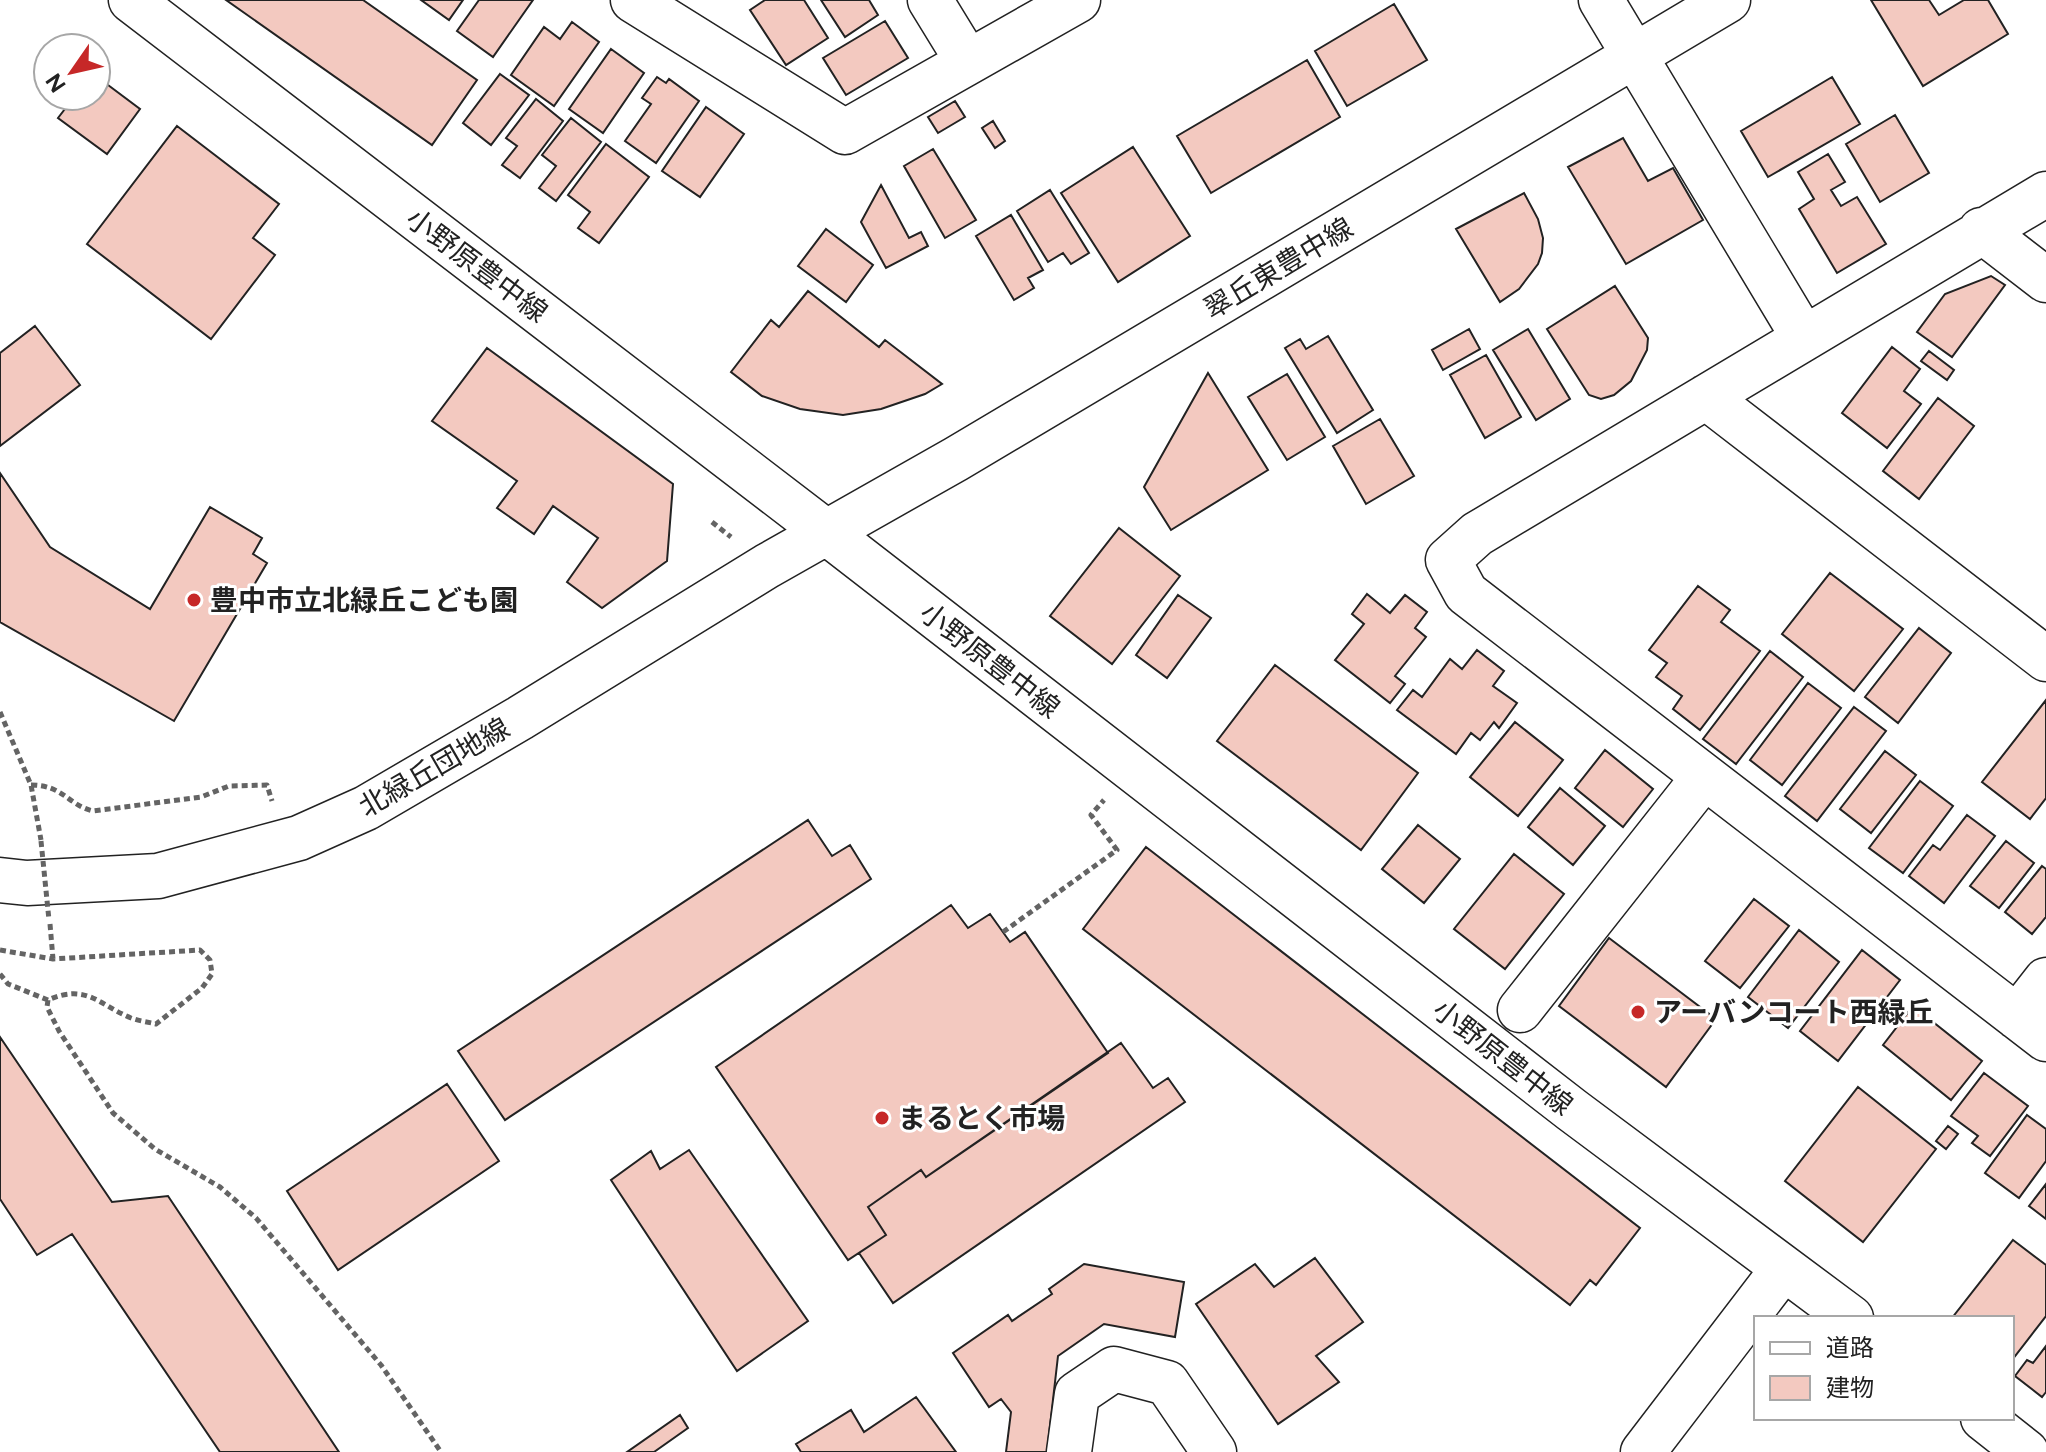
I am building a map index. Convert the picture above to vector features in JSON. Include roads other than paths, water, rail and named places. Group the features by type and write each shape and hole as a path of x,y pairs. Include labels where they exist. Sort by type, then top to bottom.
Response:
{"street":[{"name":"小野原豊中線","path":"131,0 826,532 1572,1110 1848,1316"},
{"path":"633,0 845,132 1078,0"},
{"path":"930,0 968,62"},
{"path":"1601,0 1804,338"},
{"name":"翠丘東豊中線","path":"826,532 956,459 1728,0"},
{"path":"2046,194 1981,230 1477,534 1448,560 1466,593 2032,1028 2046,980"},
{"path":"1981,230 2046,280"},
{"path":"1706,397 2046,659"},
{"name":"北緑丘団地線","path":"0,880 27,883 158,876 299,838 366,808 826,532"},
{"path":"1520,1010 1704,777"},
{"path":"1643,1452 1783,1269"},
{"path":"1069,1452 1077,1394 1114,1369 1167,1383 1214,1452"},
{"path":"1986,1420 2026,1452"}],"place":[{"name":"豊中市立北緑丘こども園","path":"194,600"},
{"name":"アーバンコート西緑丘","path":"1638,1012"},
{"name":"まるとく市場","path":"882,1118"}]}
